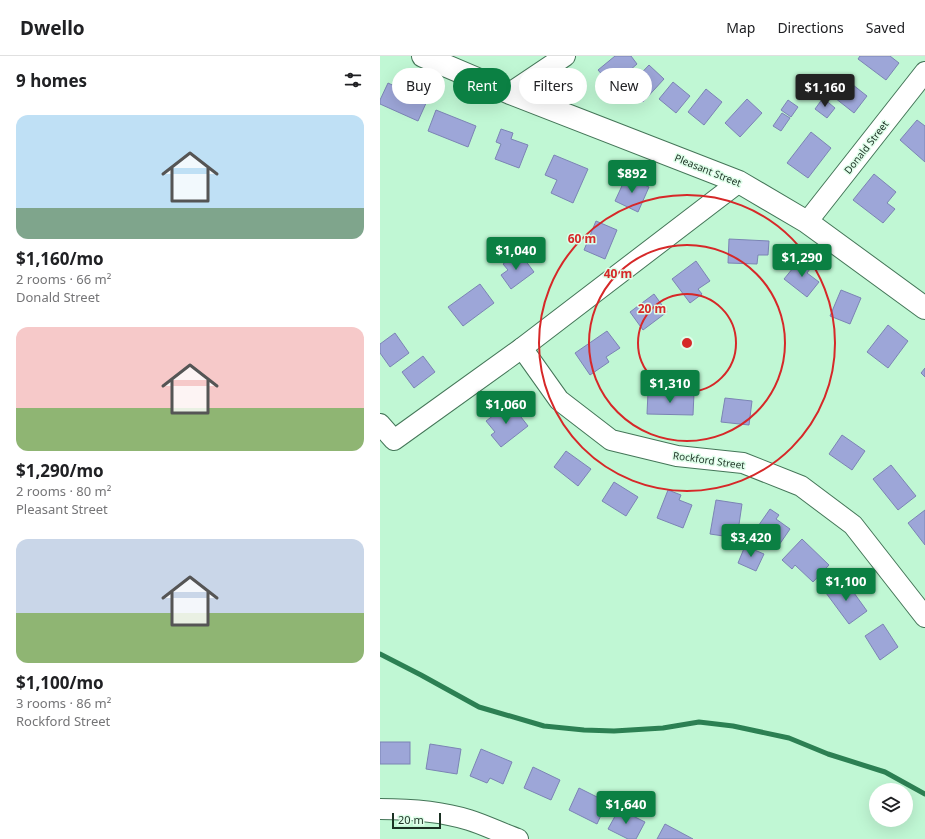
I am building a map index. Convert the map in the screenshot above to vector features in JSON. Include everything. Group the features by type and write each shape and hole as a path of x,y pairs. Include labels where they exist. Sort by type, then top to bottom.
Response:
{"street":[{"name":"Pleasant Street","path":"423,56 453,69"},
{"path":"511,92 565,56"},
{"name":"Donald Street","path":"807,222 925,72"},
{"name":"Pleasant Street","path":"511,93 739,182 807,222 925,308"},
{"path":"380,424 394,440 522,348 739,182"},
{"name":"Rockford Street","path":"522,348 559,400 611,440 677,456 743,463 801,486 853,525 925,617"},
{"path":"380,809 410,809 439,813 468,820 518,839"}],"building":[{"path":"615,56 631,56 637,64 632,68 600,68"},
{"path":"860,56 890,56 899,63 886,80 858,59"},
{"path":"649,65 664,79 652,92 652,68 646,68"},
{"path":"843,77 867,96 854,113 830,94"},
{"path":"673,82 690,96 676,113 659,99"},
{"path":"388,83 392,85 392,104 426,104 418,121 380,104 380,100"},
{"path":"706,89 722,102 704,125 688,112"},
{"path":"823,98 835,108 827,118 815,109"},
{"path":"747,99 762,113 740,137 725,123"},
{"path":"788,100 798,107 791,117 781,110"},
{"path":"436,110 476,126 468,147 428,131"},
{"path":"782,113 790,118 781,131 773,126"},
{"path":"917,120 925,126 925,162 900,140"},
{"path":"501,129 513,133 511,139 528,145 519,168 495,159 501,144 496,142"},
{"path":"811,132 831,148 808,178 787,163"},
{"path":"554,155 588,169 573,203 551,193 557,180 545,175"},
{"path":"874,174 896,192 887,203 895,209 883,223 853,200"},
{"path":"626,177 649,187 638,212 615,201"},
{"path":"596,221 617,230 605,259 584,250"},
{"path":"729,239 769,241 768,255 758,255 757,264 728,263"},
{"path":"519,252 534,272 511,289 501,275 508,270 503,264"},
{"path":"802,257 813,265 807,273 819,282 807,297 784,279"},
{"path":"696,261 710,281 698,289 702,294 690,303 672,279"},
{"path":"480,284 494,303 463,326 448,307"},
{"path":"841,290 861,298 850,324 830,316"},
{"path":"654,294 667,312 643,330 630,312"},
{"path":"888,325 908,341 888,368 867,352"},
{"path":"607,331 620,348 606,357 609,362 590,375 575,353"},
{"path":"395,333 409,353 390,367 380,353 380,344"},
{"path":"423,356 435,372 414,388 402,372"},
{"path":"925,368 925,377 921,373"},
{"path":"648,392 694,393 693,415 647,414"},
{"path":"725,398 752,401 749,425 721,422"},
{"path":"510,403 528,426 501,447 491,435 495,432 486,421"},
{"path":"842,435 865,451 852,470 829,454"},
{"path":"566,451 591,469 578,486 554,467"},
{"path":"891,465 916,496 898,510 873,479"},
{"path":"614,482 638,497 626,516 602,501"},
{"path":"668,490 681,495 679,500 692,505 683,528 657,518"},
{"path":"716,500 742,504 737,538 710,534"},
{"path":"770,509 779,515 776,519 790,529 777,548 754,532"},
{"path":"925,510 925,545 908,523"},
{"path":"802,539 829,565 813,582 795,565 792,569 782,560"},
{"path":"745,546 764,554 756,571 738,563"},
{"path":"844,579 867,611 849,624 826,593"},
{"path":"883,624 898,647 880,660 865,636"},
{"path":"380,742 410,742 410,764 380,764"},
{"path":"430,744 461,749 457,774 426,769"},
{"path":"481,749 512,762 503,784 490,778 487,783 470,776"},
{"path":"533,767 560,780 551,800 524,788"},
{"path":"579,788 607,802 597,824 569,810"},
{"path":"619,809 645,822 636,839 628,839 608,829"},
{"path":"665,824 693,839 657,839"}],"waterway":[{"path":"380,654 479,707 544,726 614,731 663,728 699,722 733,726 789,738 828,754 885,772 925,794"}]}
